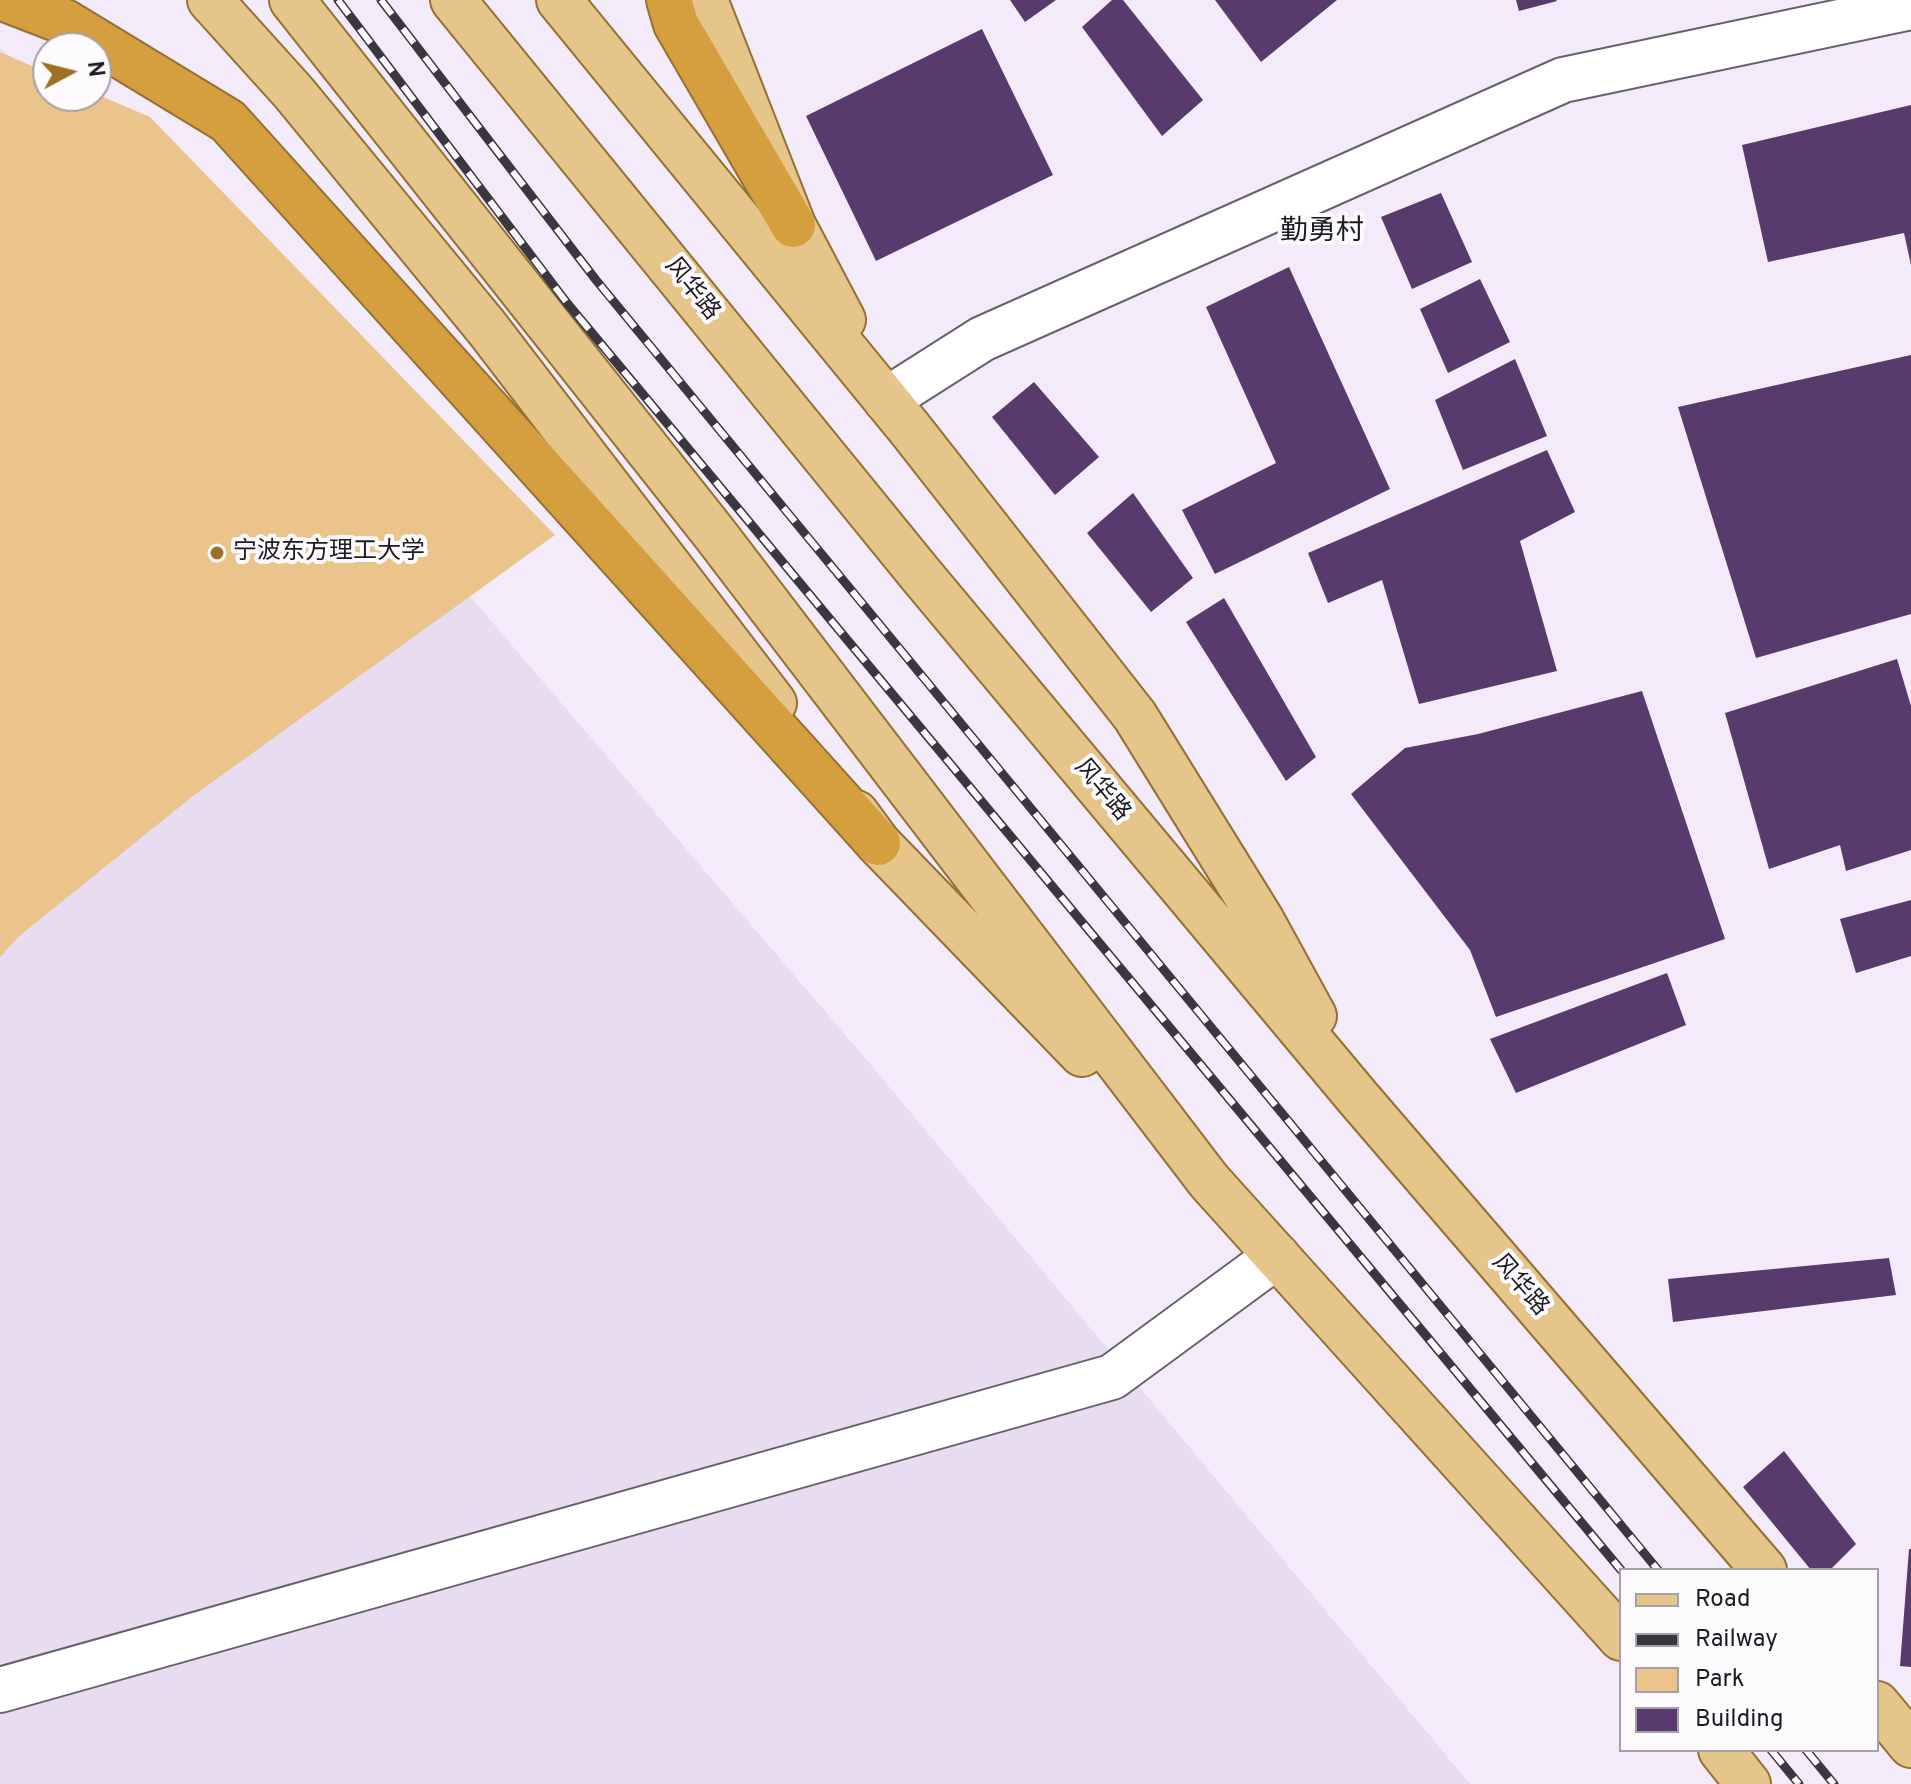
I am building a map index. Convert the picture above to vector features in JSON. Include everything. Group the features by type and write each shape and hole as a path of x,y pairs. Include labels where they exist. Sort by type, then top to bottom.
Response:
{"highway":[{"path":"8,0 65,22 228,121 878,843"},
{"path":"669,0 676,24 793,225"}],"main road":[{"path":"210,0 294,93 487,328 687,586 878,843 1209,1181 1619,1636"},
{"path":"292,0 714,533 1209,1181"},
{"name":"风华路","path":"453,0 921,575 1359,1099 1762,1568"},
{"path":"559,0 886,400 1135,716 1262,921 1359,1099"},
{"path":"705,0 793,225 886,400"},
{"path":"1879,1706 1911,1745"},
{"path":"1723,1752 1748,1784"}],"street":[{"path":"886,400 982,339 1563,80 1911,7"},
{"path":"0,1690 1112,1377 1277,1256"}],"shaded area":[{"name":"宁波东方理工大学","path":"0,47 32,84 32,112 56,112 866,1059 1470,1784 0,1784"}],"green space":[{"path":"0,52 32,66 32,112 112,112 112,101 150,117 555,535 193,796 18,937 0,957"}],"building":[{"path":"1010,0 1056,0 1025,22"},
{"path":"1112,0 1123,0 1203,100 1162,136 1082,27"},
{"path":"1215,0 1337,0 1261,62"},
{"path":"1516,0 1556,0 1557,1 1519,11"},
{"path":"982,29 1053,175 876,261 806,116"},
{"path":"1911,105 1911,265 1904,233 1768,262 1742,145"},
{"path":"1441,193 1472,262 1412,289 1381,217"},
{"path":"1289,267 1390,489 1215,574 1182,510 1276,463 1206,307"},
{"path":"1480,279 1510,342 1448,373 1420,309"},
{"path":"1911,355 1911,614 1756,658 1678,407"},
{"path":"1515,359 1547,436 1463,470 1435,400"},
{"path":"1034,382 1099,457 1055,495 992,417"},
{"path":"1547,450 1575,512 1520,541 1557,671 1419,704 1382,580 1328,603 1308,553"},
{"path":"1133,493 1193,578 1151,612 1087,533"},
{"path":"1224,598 1316,757 1286,781 1186,622"},
{"path":"1897,659 1911,706 1911,850 1846,871 1840,845 1769,869 1725,713"},
{"path":"1642,691 1725,939 1496,1017 1470,950 1351,794 1405,748 1478,734"},
{"path":"1911,900 1911,956 1856,973 1840,919"},
{"path":"1667,973 1686,1025 1516,1093 1490,1039"},
{"path":"1889,1258 1896,1295 1673,1322 1668,1279"},
{"path":"1784,1451 1856,1544 1832,1568 1809,1568 1743,1487"},
{"path":"1911,1549 1911,1667 1900,1666"}],"railway":[{"path":"338,0 567,303 1619,1568"},
{"path":"381,0 596,280 1656,1568"},
{"path":"1773,1752 1799,1784"},
{"path":"1808,1752 1834,1784"}],"place":[{"name":"宁波东方理工大学","path":"217,553"}],"district":[{"name":"勤勇村","path":"1322,233"}]}
